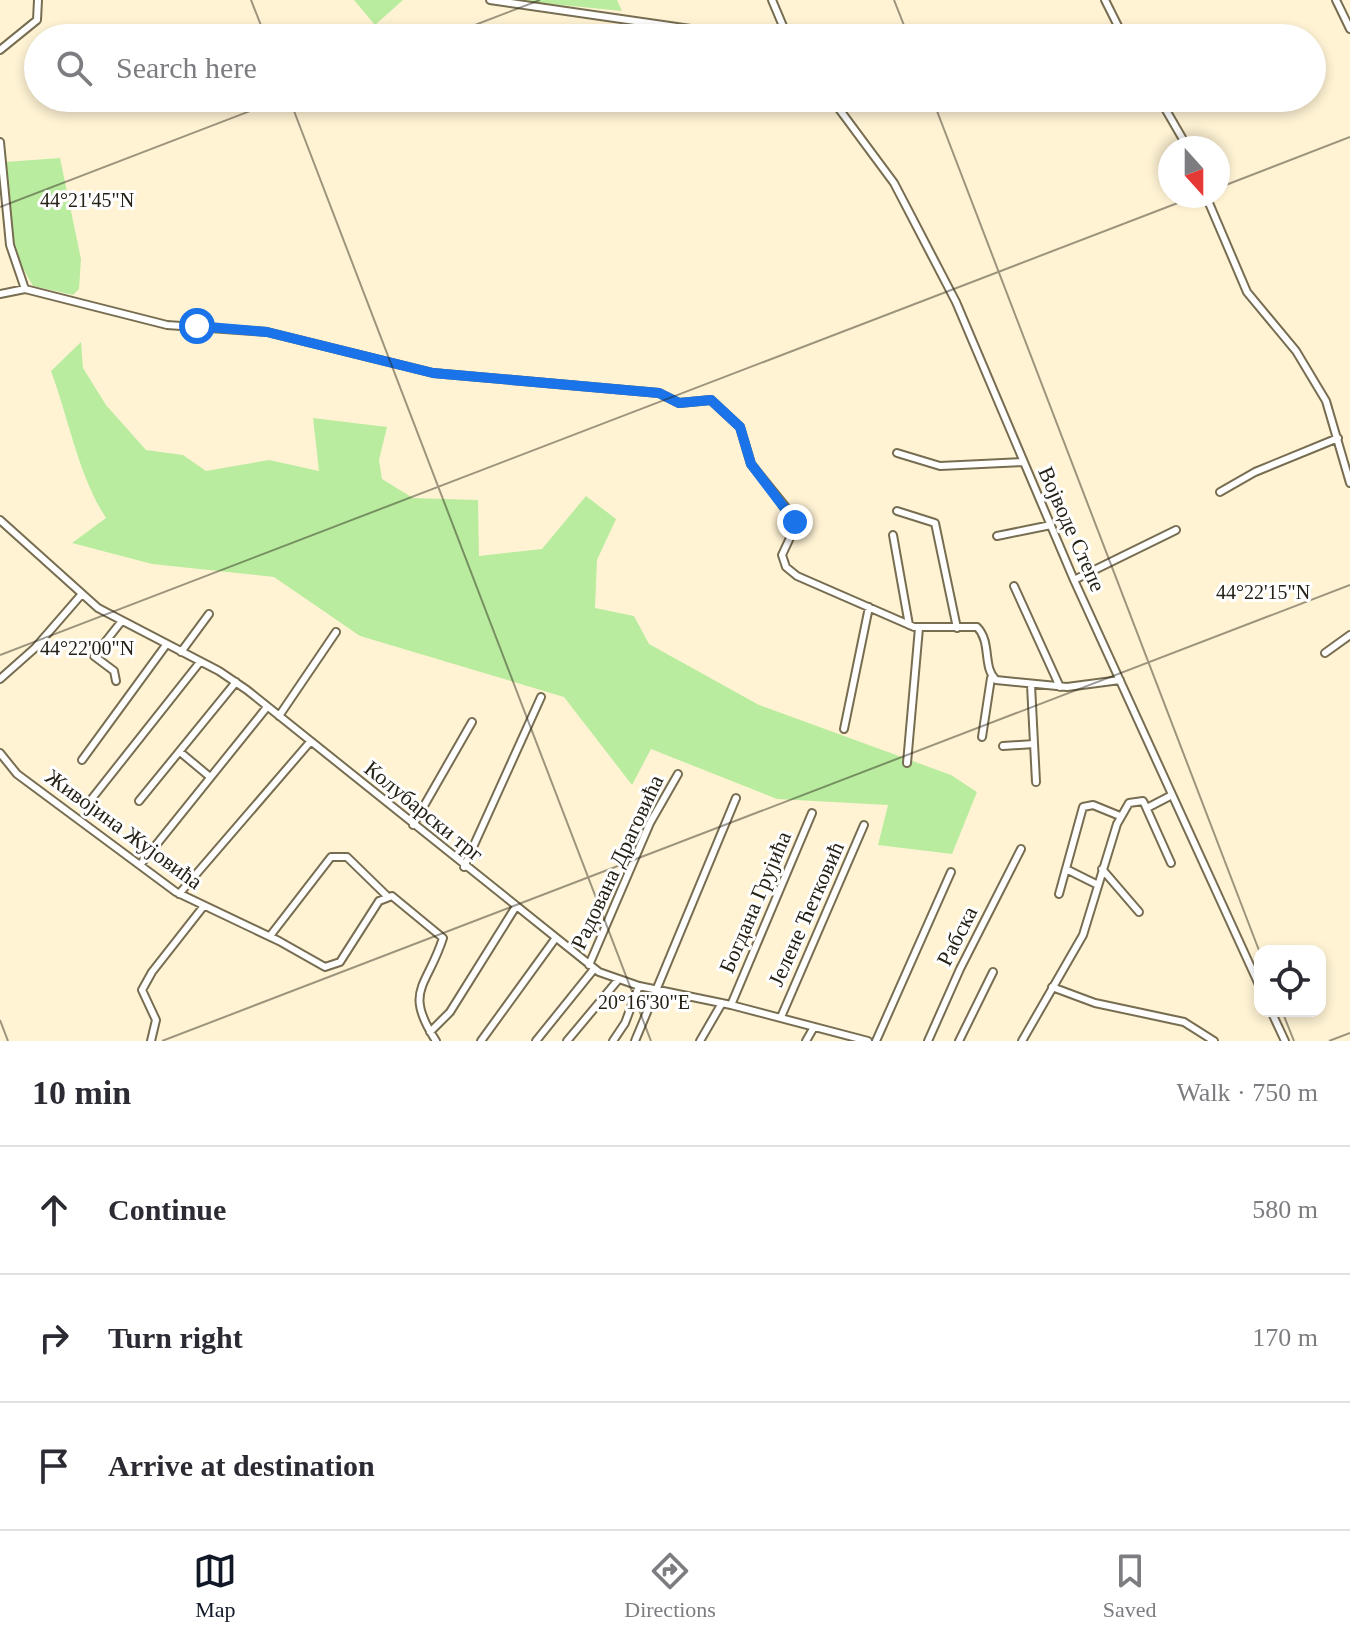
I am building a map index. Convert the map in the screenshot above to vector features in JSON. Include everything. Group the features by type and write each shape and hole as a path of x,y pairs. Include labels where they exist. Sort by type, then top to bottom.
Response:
{"street":[{"path":"32,24 37,20 38,0"},
{"path":"490,0 656,24"},
{"path":"772,0 782,24"},
{"path":"1105,0 1117,24"},
{"path":"1336,0 1350,28"},
{"path":"0,50 24,31"},
{"name":"Војводе Степе","path":"841,112 894,183 956,302 1074,580 1254,974"},
{"path":"1167,112 1181,136"},
{"path":"0,142 10,245 25,289"},
{"path":"1211,208 1247,292 1296,351 1326,401 1350,483"},
{"path":"0,294 25,289 167,325 267,332 433,373 659,393 679,403 711,400 740,427 751,464 793,516 795,527 782,555 786,567 797,576 909,625 980,630 986,642 991,678 982,737"},
{"path":"1220,492 1255,472 1338,438"},
{"path":"897,453 940,466 1023,462"},
{"path":"897,511 935,523 957,628"},
{"name":"Колубарски трг","path":"0,520 81,595 121,622 236,682 591,967 639,986 781,1017 868,1041"},
{"path":"997,536 1051,525"},
{"path":"1074,580 1176,530"},
{"path":"893,535 909,625"},
{"path":"1014,586 1060,687"},
{"path":"0,679 35,648 81,595"},
{"path":"844,729 869,607"},
{"path":"181,652 209,614"},
{"path":"116,681 114,671 94,656 121,622"},
{"path":"907,763 919,628"},
{"path":"279,716 336,632"},
{"path":"1325,653 1350,635"},
{"path":"82,760 166,645"},
{"path":"86,806 200,662"},
{"path":"991,678 1060,687 1120,680"},
{"path":"139,801 236,682"},
{"path":"1031,685 1036,782"},
{"path":"464,867 541,697"},
{"path":"140,865 267,707"},
{"path":"413,825 472,722"},
{"path":"179,894 310,742"},
{"path":"1003,746 1034,744"},
{"path":"180,752 210,777"},
{"name":"Живојина Жујовића","path":"0,753 17,774 179,894 331,967 340,962 372,912 387,896"},
{"name":"Радована Драговића","path":"536,1041 591,967 650,823 678,774"},
{"path":"1146,806 1172,795"},
{"path":"635,1041 736,798"},
{"path":"1022,1041 1083,935 1120,816 1129,803 1143,801 1171,863"},
{"path":"1059,894 1083,807 1108,808 1120,816"},
{"name":"Богдана Грујића","path":"731,1005 812,813"},
{"name":"Јелене Ћетковић","path":"781,1017 864,825"},
{"name":"Рабска","path":"928,1041 1021,849"},
{"path":"270,936 331,857 347,857 387,896 442,934 435,960 418,994 417,1007 436,1041"},
{"path":"1066,869 1098,885"},
{"path":"1102,869 1139,912"},
{"path":"876,1041 951,872"},
{"path":"151,1041 156,1020 142,990 152,972 203,907"},
{"path":"430,1032 450,1012 515,908"},
{"path":"481,1041 555,939"},
{"path":"959,1041 993,972"},
{"path":"567,1041 618,980"},
{"path":"613,1041 625,1023 639,986"},
{"path":"1052,987 1095,1003 1184,1022 1210,1040"},
{"path":"700,1041 722,1003"},
{"path":"1274,1017 1285,1041"},
{"path":"806,1041 814,1027"}],"green space":[{"path":"354,0 403,0 376,24"},
{"path":"511,0 617,0 622,11"},
{"path":"60,158 81,259 79,289 73,295 33,286 13,241 8,211 5,162"},
{"path":"81,342 83,368 106,405 146,450 183,455 206,471 269,460 319,471 313,418 387,427 379,460 382,479 413,498 478,500 479,556 542,549 586,496 616,519 597,560 595,608 634,616 649,644 759,705 951,775 977,792 952,854 878,845 888,805 777,799 651,749 632,785 564,697 360,636 274,577 152,564 72,543 106,518 81,466 51,371"}],"route":[{"path":"197,326 267,332 377,362 433,373 659,393 679,403 711,400 740,427 751,464 795,522"}]}
